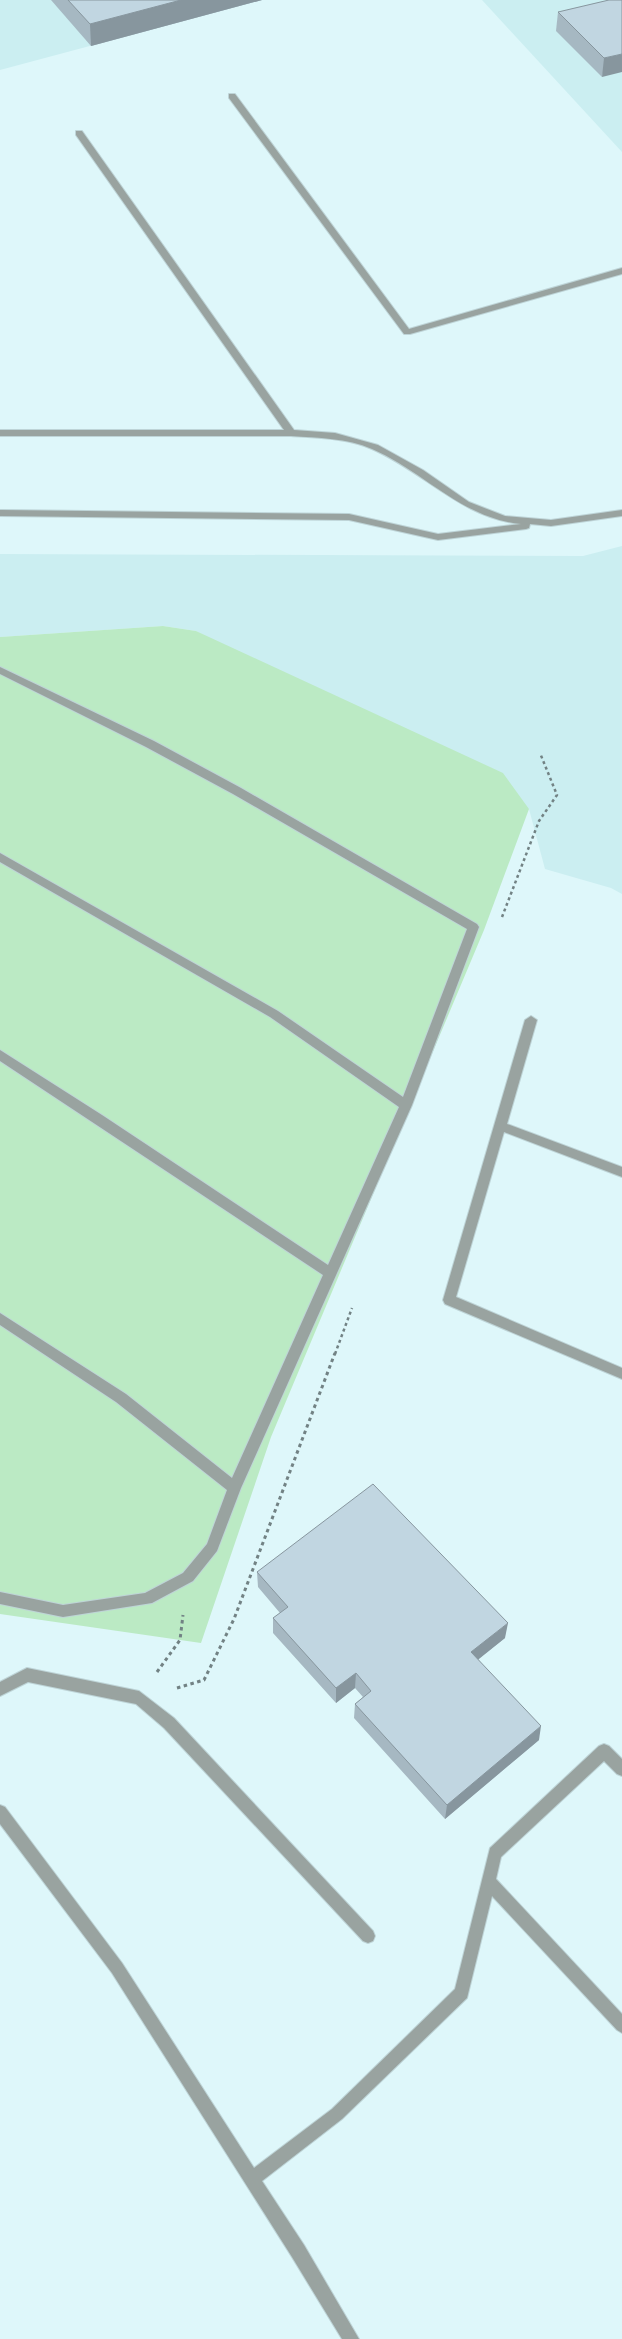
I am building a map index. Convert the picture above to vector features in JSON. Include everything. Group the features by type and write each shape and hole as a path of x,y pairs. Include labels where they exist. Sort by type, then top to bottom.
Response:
{"street":[{"path":"232,96 407,332 622,271"},
{"path":"79,133 290,433"},
{"path":"0,433 290,433 335,436 375,447 420,472 466,504 504,519 552,523"},
{"path":"2,513 349,517 438,537 622,513"},
{"path":"0,670 143,741 230,787 473,927 406,1105 234,1488 212,1548 188,1577 147,1599 63,1611 0,1598"},
{"path":"0,857 274,1014 406,1105"},
{"path":"531,1020 449,1300 622,1374"},
{"path":"0,1055 98,1118 331,1274"},
{"path":"500,1126 622,1172"},
{"path":"0,1318 121,1398 234,1488"},
{"path":"0,1689 27,1675 139,1698 169,1723 368,1936"},
{"path":"252,2180 337,2114 462,1992 495,1853 604,1751 622,1769"},
{"path":"0,1812 117,1968 351,2339"},
{"path":"488,1881 622,2025"}],"shaded area":[{"path":"0,0 262,0 0,70"},
{"path":"482,0 622,0 622,152"},
{"path":"622,546 622,894 611,888 545,869 529,809 196,631 163,626 0,637 0,554 583,556"}],"green space":[{"path":"163,626 196,631 503,773 529,809 484,930 271,1437 201,1643 0,1614 0,637"}],"building":[{"path":"68,0 181,0 90,24"},
{"path":"609,0 622,0 622,54 604,58 558,12"},
{"path":"373,1484 508,1623 471,1652 541,1726 447,1805 355,1704 371,1691 356,1673 336,1688 273,1618 288,1607 257,1572"}]}
